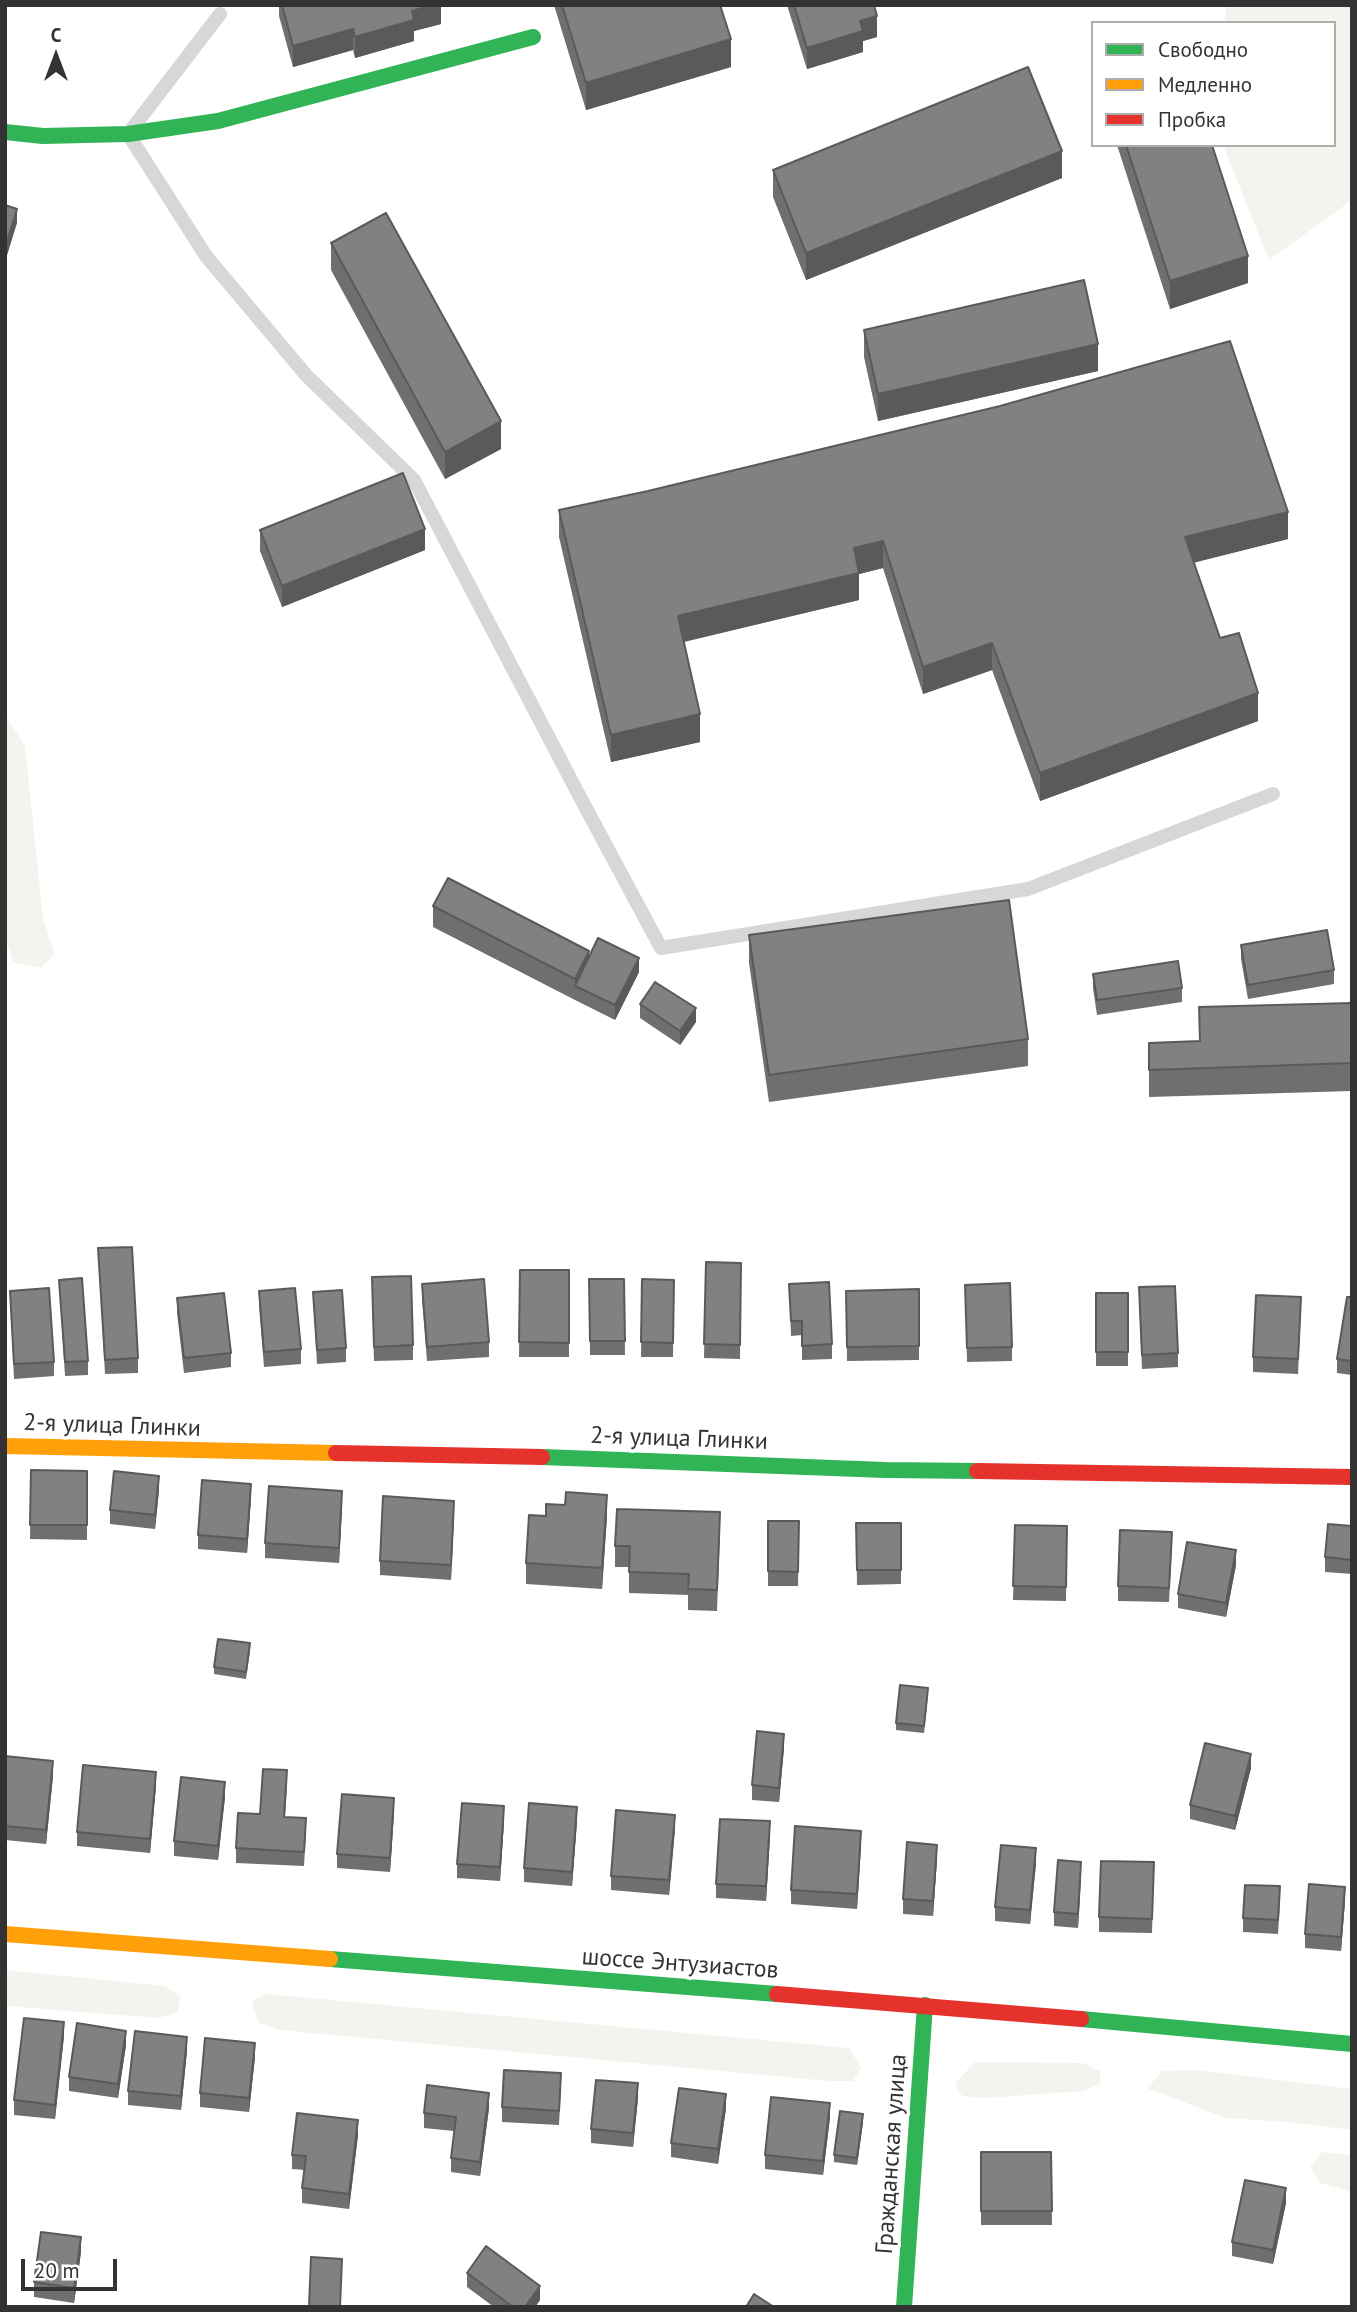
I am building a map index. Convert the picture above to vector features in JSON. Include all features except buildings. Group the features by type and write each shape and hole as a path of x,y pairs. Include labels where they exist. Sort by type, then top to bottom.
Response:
{"street":[{"path":"5,131 43,136 128,134 218,121 533,37"},
{"name":"2-я улица Глинки","path":"5,1446 542,1457 885,1470 1352,1477"},
{"name":"шоссе Энтузиастов","path":"5,1934 925,2005 1352,2044"},
{"name":"Гражданская улица","path":"904,2307 925,2005"}],"lane":[{"path":"220,14 128,134 206,256 306,375 414,480 662,948 1028,889 1273,794"}],"shaded area":[{"path":"1227,5 1352,5 1352,200 1269,260 1224,147 1336,147 1336,21 1224,21"},
{"path":"5,715 25,746 43,919 55,954 41,968 13,962 5,936"},
{"path":"5,1970 165,1986 181,1997 177,2012 159,2018 5,2006"},
{"path":"266,1994 849,2048 861,2068 853,2081 829,2081 279,2030 258,2022 252,2001"},
{"path":"975,2062 1083,2063 1100,2071 1100,2084 1083,2091 985,2098 962,2096 955,2083"},
{"path":"1198,2070 1352,2089 1352,2130 1226,2118 1147,2088 1163,2071"},
{"path":"1322,2152 1352,2155 1352,2192 1320,2183 1310,2167"}],"traffic: fast":[{"path":"5,132 43,136 128,134 218,121 533,37"},
{"path":"542,1457 977,1471"},
{"path":"330,1959 777,1994"},
{"path":"904,2307 925,2005"},
{"path":"1081,2019 1352,2044"}],"traffic: slow":[{"path":"5,1446 336,1453"},
{"path":"5,1934 330,1959"}],"traffic: jam":[{"path":"336,1453 542,1457"},
{"path":"977,1471 1352,1477"},
{"path":"777,1994 1081,2019"}]}
